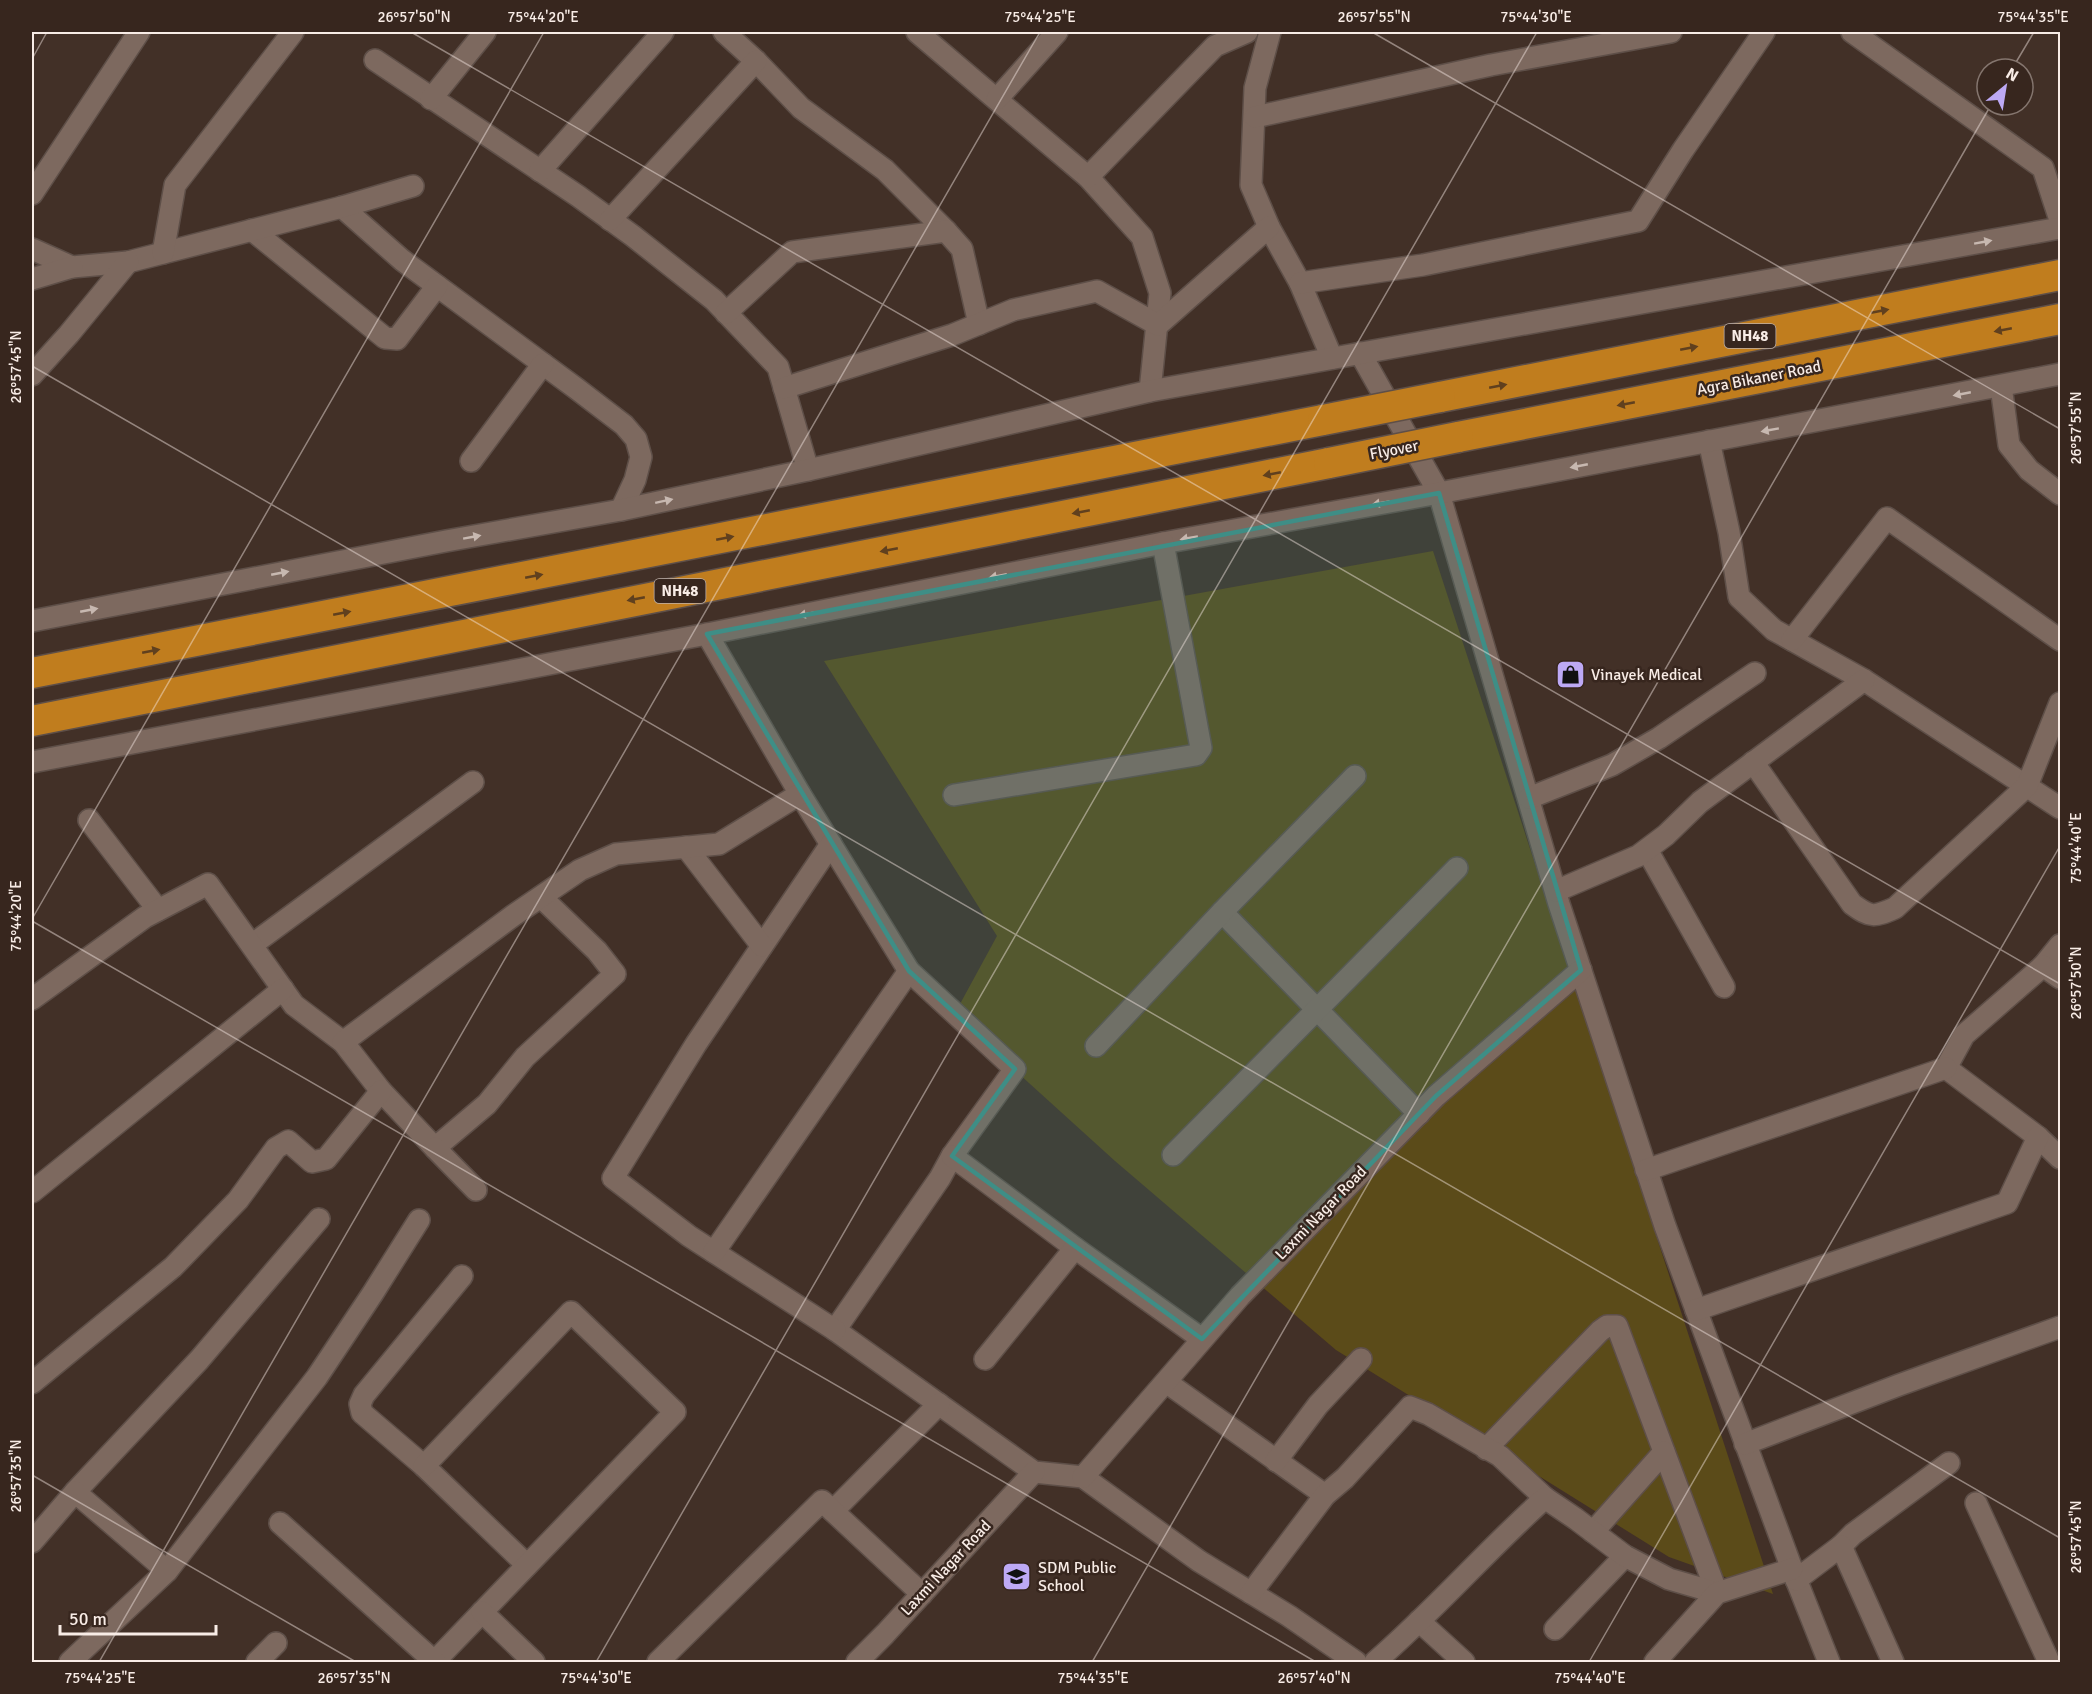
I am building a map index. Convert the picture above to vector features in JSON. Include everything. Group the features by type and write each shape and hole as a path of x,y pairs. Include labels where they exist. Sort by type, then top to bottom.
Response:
{"highway":[{"name":"NH48","path":"32,673 2061,275"},
{"name":"Agra Bikaner Road","path":"1458,437 2061,319"},
{"name":"Flyover","path":"32,721 1458,437"}],"street":[{"path":"32,194 139,32"},
{"path":"164,253 175,185 293,32"},
{"path":"431,99 485,32"},
{"path":"540,171 663,32"},
{"path":"724,32 801,108 885,170 962,249 979,324"},
{"path":"918,32 1088,177 1142,237 1161,293 1150,391"},
{"path":"997,99 1057,32"},
{"path":"1088,177 1215,46 1247,32"},
{"path":"1270,32 1255,88 1251,185 1269,227 1300,282 1332,358"},
{"path":"1255,117 1491,64 1671,32"},
{"path":"1300,282 1423,265 1638,221 1683,150 1764,32"},
{"path":"1852,32 2043,168 2061,220"},
{"path":"375,60 610,220 714,300 778,367 808,470"},
{"path":"610,220 756,62"},
{"path":"32,279 72,267 128,262 342,207 413,186"},
{"path":"342,207 402,260 624,425 636,439 641,457 621,510"},
{"path":"1158,325 1269,227"},
{"path":"32,621 446,541 621,510 808,470 1150,391 2061,228"},
{"path":"252,230 385,338 397,339 437,286"},
{"path":"726,313 792,252 946,231"},
{"path":"32,249 72,267"},
{"path":"32,375 128,262"},
{"path":"784,388 952,335 1013,310 1097,291 1158,325"},
{"path":"1360,353 1439,493 1556,891 1646,1170 1745,1444 1829,1662"},
{"path":"471,461 543,364"},
{"path":"32,762 707,634 1163,543 1439,493 2061,374"},
{"path":"2001,386 2009,445 2029,470 2061,494"},
{"path":"1709,441 1729,532 1739,597 1774,630 1864,680 2061,808"},
{"path":"1792,640 1887,518 2061,640"},
{"path":"954,795 1196,755 1201,748 1163,543"},
{"path":"707,634 800,794 909,971 1015,1070 952,1156 940,1178 835,1330"},
{"path":"1529,798 1612,765 1659,738 1755,673"},
{"path":"1556,891 1647,850 1700,802 1864,680"},
{"path":"1753,762 1852,904 1866,914 1877,916 1895,908 2027,786 2061,703"},
{"path":"1096,1046 1222,912 1355,776"},
{"path":"253,944 473,782"},
{"path":"343,1042 580,870 616,854 719,844 800,794"},
{"path":"89,820 158,910"},
{"path":"831,844 696,1044 612,1178 714,1252 835,1330 1034,1472 1083,1477 1199,1561 1356,1662"},
{"path":"686,847 762,946"},
{"path":"1647,850 1724,987"},
{"path":"1173,1155 1457,868"},
{"path":"34,993 145,917 208,884 253,944 294,1005 343,1042 381,1091 476,1190"},
{"path":"435,1148 487,1104 525,1057 615,974 597,951 541,897"},
{"path":"1222,912 1419,1114"},
{"path":"1646,1170 1946,1068 1964,1035 2043,966 2061,945"},
{"path":"2043,966 2061,978"},
{"name":"Laxmi Nagar Road","path":"1083,1477 1240,1296 1436,1096 1581,970"},
{"path":"714,1252 909,971"},
{"path":"32,1192 283,989"},
{"path":"1946,1068 2061,1158"},
{"path":"32,1383 173,1267 238,1200 276,1148 288,1141 312,1162 326,1159 381,1091"},
{"path":"1696,1310 2007,1203 2037,1137"},
{"path":"952,1156 1202,1339"},
{"path":"32,1542 75,1492 199,1360 319,1219"},
{"path":"70,1662 167,1571 317,1377 418,1220"},
{"path":"985,1359 1075,1248"},
{"path":"462,1276 364,1395 360,1404 362,1413 424,1466 527,1565"},
{"path":"280,1523 434,1662 675,1412 571,1312 424,1466"},
{"path":"1486,1449 1600,1331 1607,1326 1617,1326 1717,1593"},
{"path":"1745,1444 1899,1385 2061,1327"},
{"path":"1276,1461 1318,1405 1361,1359"},
{"path":"1166,1382 1325,1495"},
{"path":"833,1511 939,1404"},
{"path":"1251,1593 1325,1495 1345,1478 1410,1407 1428,1414 1500,1456 1545,1498 1625,1556 1669,1579 1717,1593 1794,1575 1841,1546 1853,1534 1949,1463"},
{"path":"1593,1532 1664,1452"},
{"name":"Laxmi Nagar Road","path":"857,1662 1034,1472"},
{"path":"75,1492 167,1571"},
{"path":"1375,1662 1503,1536 1545,1498"},
{"path":"658,1662 822,1501 922,1594"},
{"path":"1976,1503 2049,1662"},
{"path":"1841,1546 1893,1662"},
{"path":"1555,1629 1625,1556"},
{"path":"1655,1662 1717,1593"},
{"path":"482,1612 534,1662"},
{"path":"1419,1621 1464,1662"},
{"path":"257,1662 276,1643"}],"highlighted area":[{"path":"1439,493 1581,970 1436,1096 1202,1339 952,1156 1015,1069 909,971 707,634"}],"shaded area":[{"path":"1433,551 1773,1594 1669,1557 1336,1350 1115,1161 954,1015 997,936 824,661"}],"place":[{"name":"Vinayek Medical","path":"1570,675"},
{"name":"SDM Public School","path":"1017,1577"}]}
